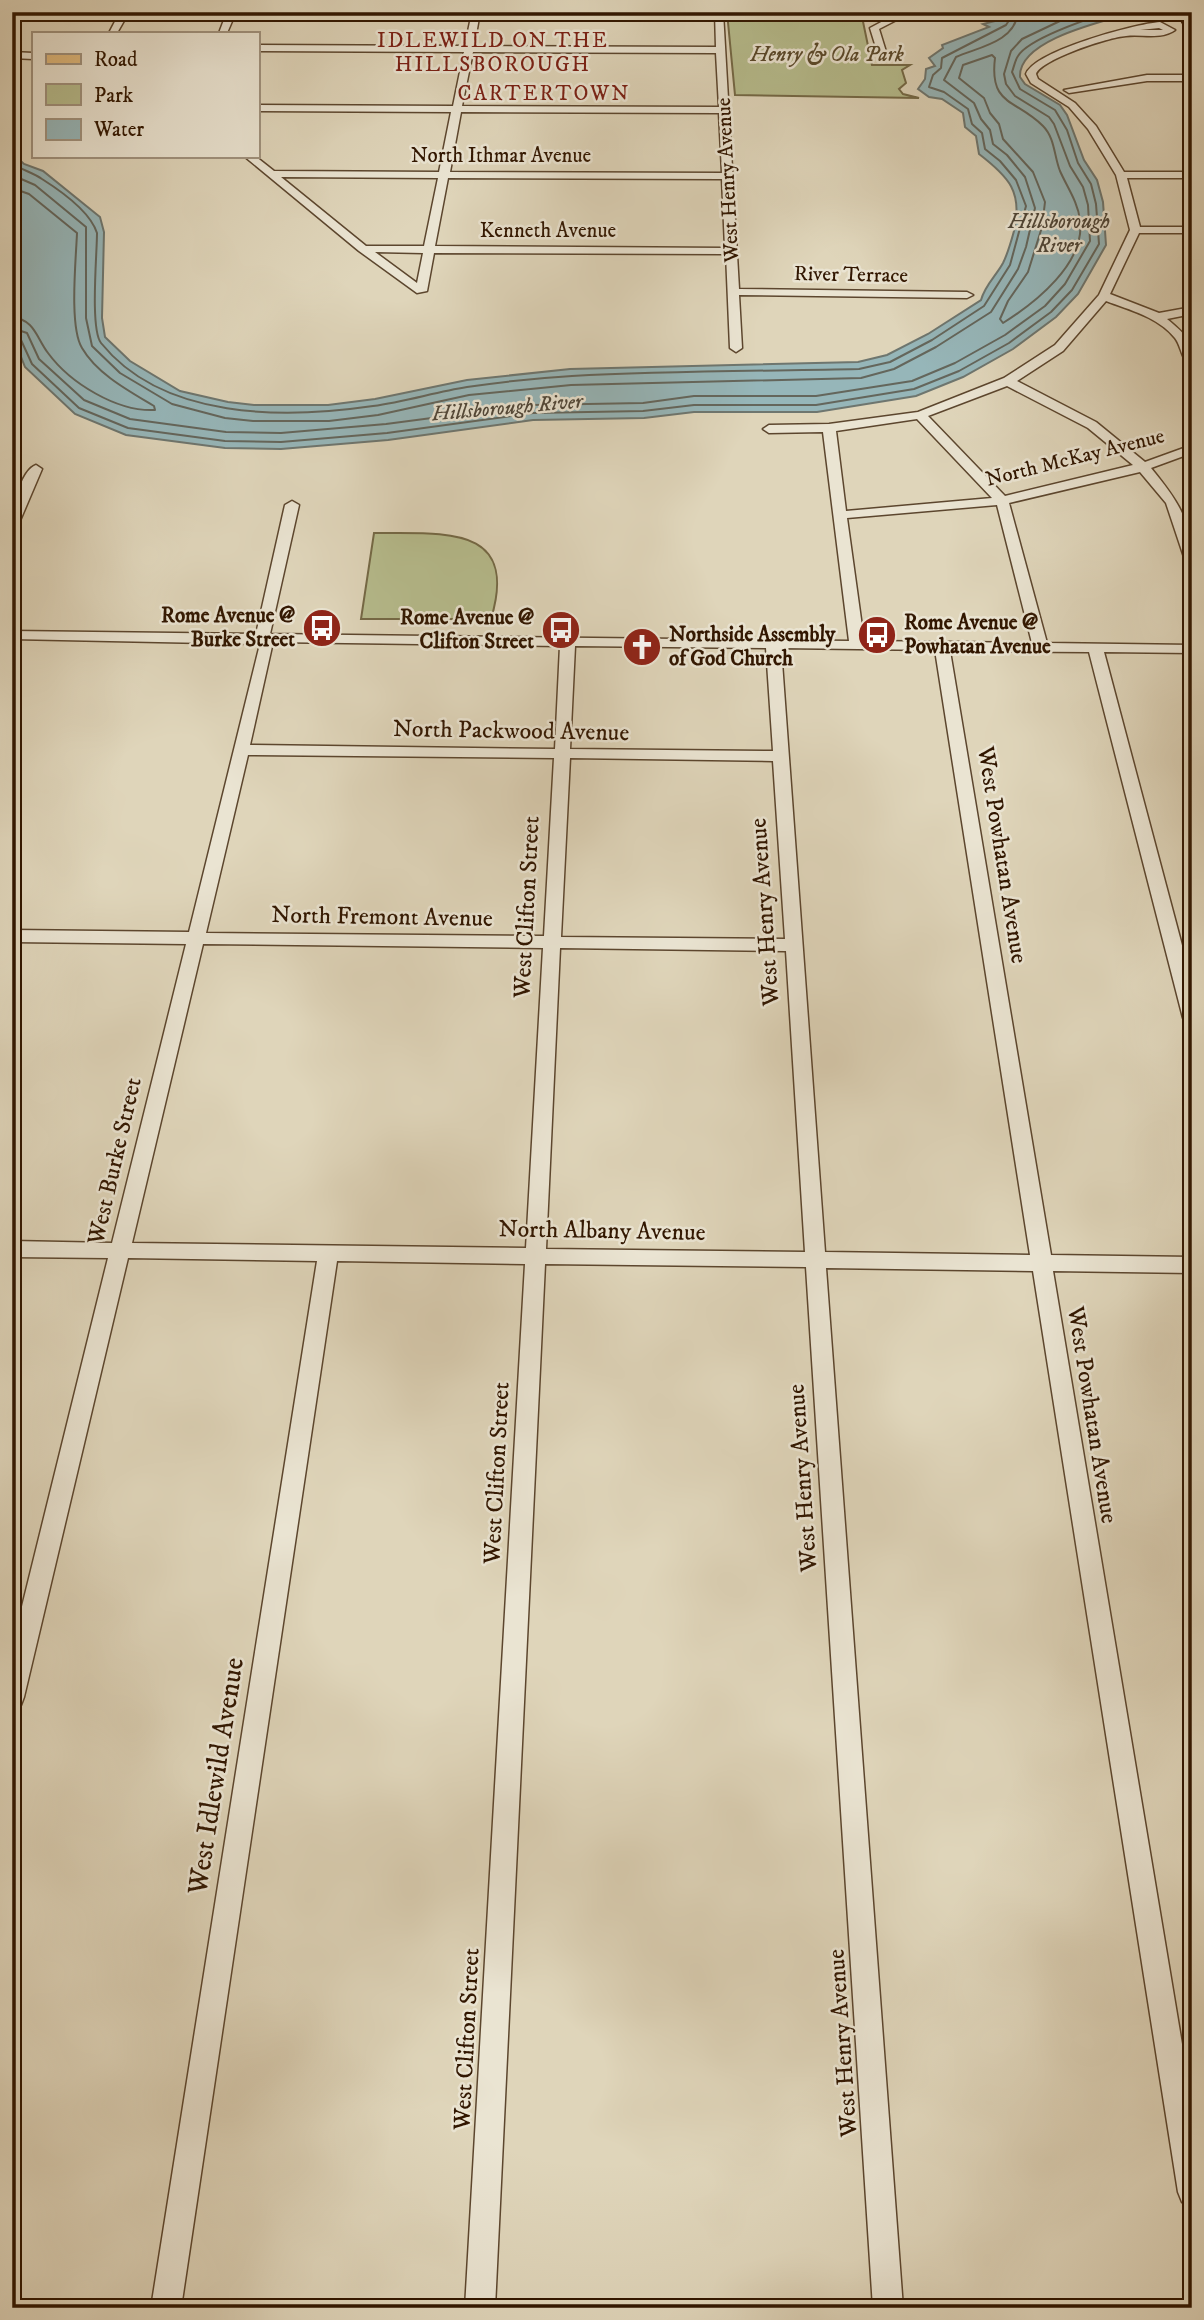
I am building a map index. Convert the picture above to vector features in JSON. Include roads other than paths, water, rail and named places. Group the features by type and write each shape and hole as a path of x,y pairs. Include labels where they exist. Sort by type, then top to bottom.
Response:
{"main road":[{"path":"1182,12 1192,30"}],"street":[{"path":"12,19 17,12"},
{"path":"114,32 125,12"},
{"path":"223,32 232,12"},
{"path":"252,158 363,249 421,291 476,12"},
{"name":"West Henry Avenue","path":"719,12 736,348"},
{"path":"882,55 874,28 908,12"},
{"path":"769,429 829,428 920,415 1008,381 1059,348 1104,296 1135,230 1121,175 1092,128 1072,105 1034,81 1031,74 1033,68 1050,57 1122,33"},
{"path":"259,48 721,50"},
{"path":"12,55 32,56"},
{"path":"1069,90 1147,78 1192,78"},
{"path":"259,108 724,110"},
{"name":"North Ithmar Avenue","path":"272,174 729,176"},
{"path":"1121,175 1192,175"},
{"path":"1135,230 1192,230"},
{"name":"Kenneth Avenue","path":"363,249 733,251"},
{"name":"River Terrace","path":"734,292 967,295"},
{"path":"1104,296 1158,317 1181,337 1192,362"},
{"path":"1158,317 1192,310"},
{"path":"1008,381 1092,425 1143,467 1172,502 1192,560"},
{"path":"920,415 1002,501 1041,648"},
{"path":"829,428 857,645"},
{"name":"North McKay Avenue","path":"841,515 1002,501 1143,467 1192,449"},
{"path":"12,523 36,469"},
{"path":"262,638 292,505"},
{"path":"12,635 1192,649"},
{"name":"West Burke Street","path":"12,1697 193,939 267,644 262,638"},
{"name":"West Clifton Street","path":"480,2308 568,641"},
{"name":"West Henry Avenue","path":"773,644 813,1261 888,2308"},
{"name":"West Powhatan Avenue","path":"942,646 1192,2192"},
{"path":"1096,649 1192,1018"},
{"name":"North Packwood Avenue","path":"240,750 781,756"},
{"name":"North Fremont Avenue","path":"12,936 793,946"},
{"name":"North Albany Avenue","path":"12,1249 1192,1265"},
{"name":"West Idlewild Avenue","path":"166,2308 328,1254"}],"water":[{"name":"Hillsborough River","path":"1001,12 1135,12 1085,27 1048,42 1033,52 1023,64 1020,77 1025,84 1060,105 1067,115 1084,160 1097,180 1103,202 1106,245 1078,294 1056,317 1013,349 963,377 916,396 817,412 694,412 644,418 533,420 388,440 281,449 225,448 126,435 75,414 25,367 12,334 12,153 24,164 43,171 100,217 104,232 102,318 105,337 130,361 180,391 254,405 328,405 375,399 467,380 570,369 858,362 887,355 928,334 981,300 1003,263 1009,247 1017,206 1011,186 998,170 979,154 976,136 965,127 963,113 942,99 929,97 918,89 925,79 926,69 935,66 929,58 943,48 942,45 989,27 983,24 1003,19"}],"place":[{"name":"Rome Avenue @ Burke Street","path":"322,628"},
{"name":"Rome Avenue @ Clifton Street","path":"561,630"},
{"name":"Rome Avenue @ Powhatan Avenue","path":"877,635"},
{"name":"Northside Assembly of God Church","path":"642,647"}],"district":[{"name":"IDLEWILD ON THE HILLSBOROUGH","path":"493,53"},
{"name":"CARTERTOWN","path":"544,94"}],"park label":[{"name":"Henry & Ola Park","path":"827,55"}]}
